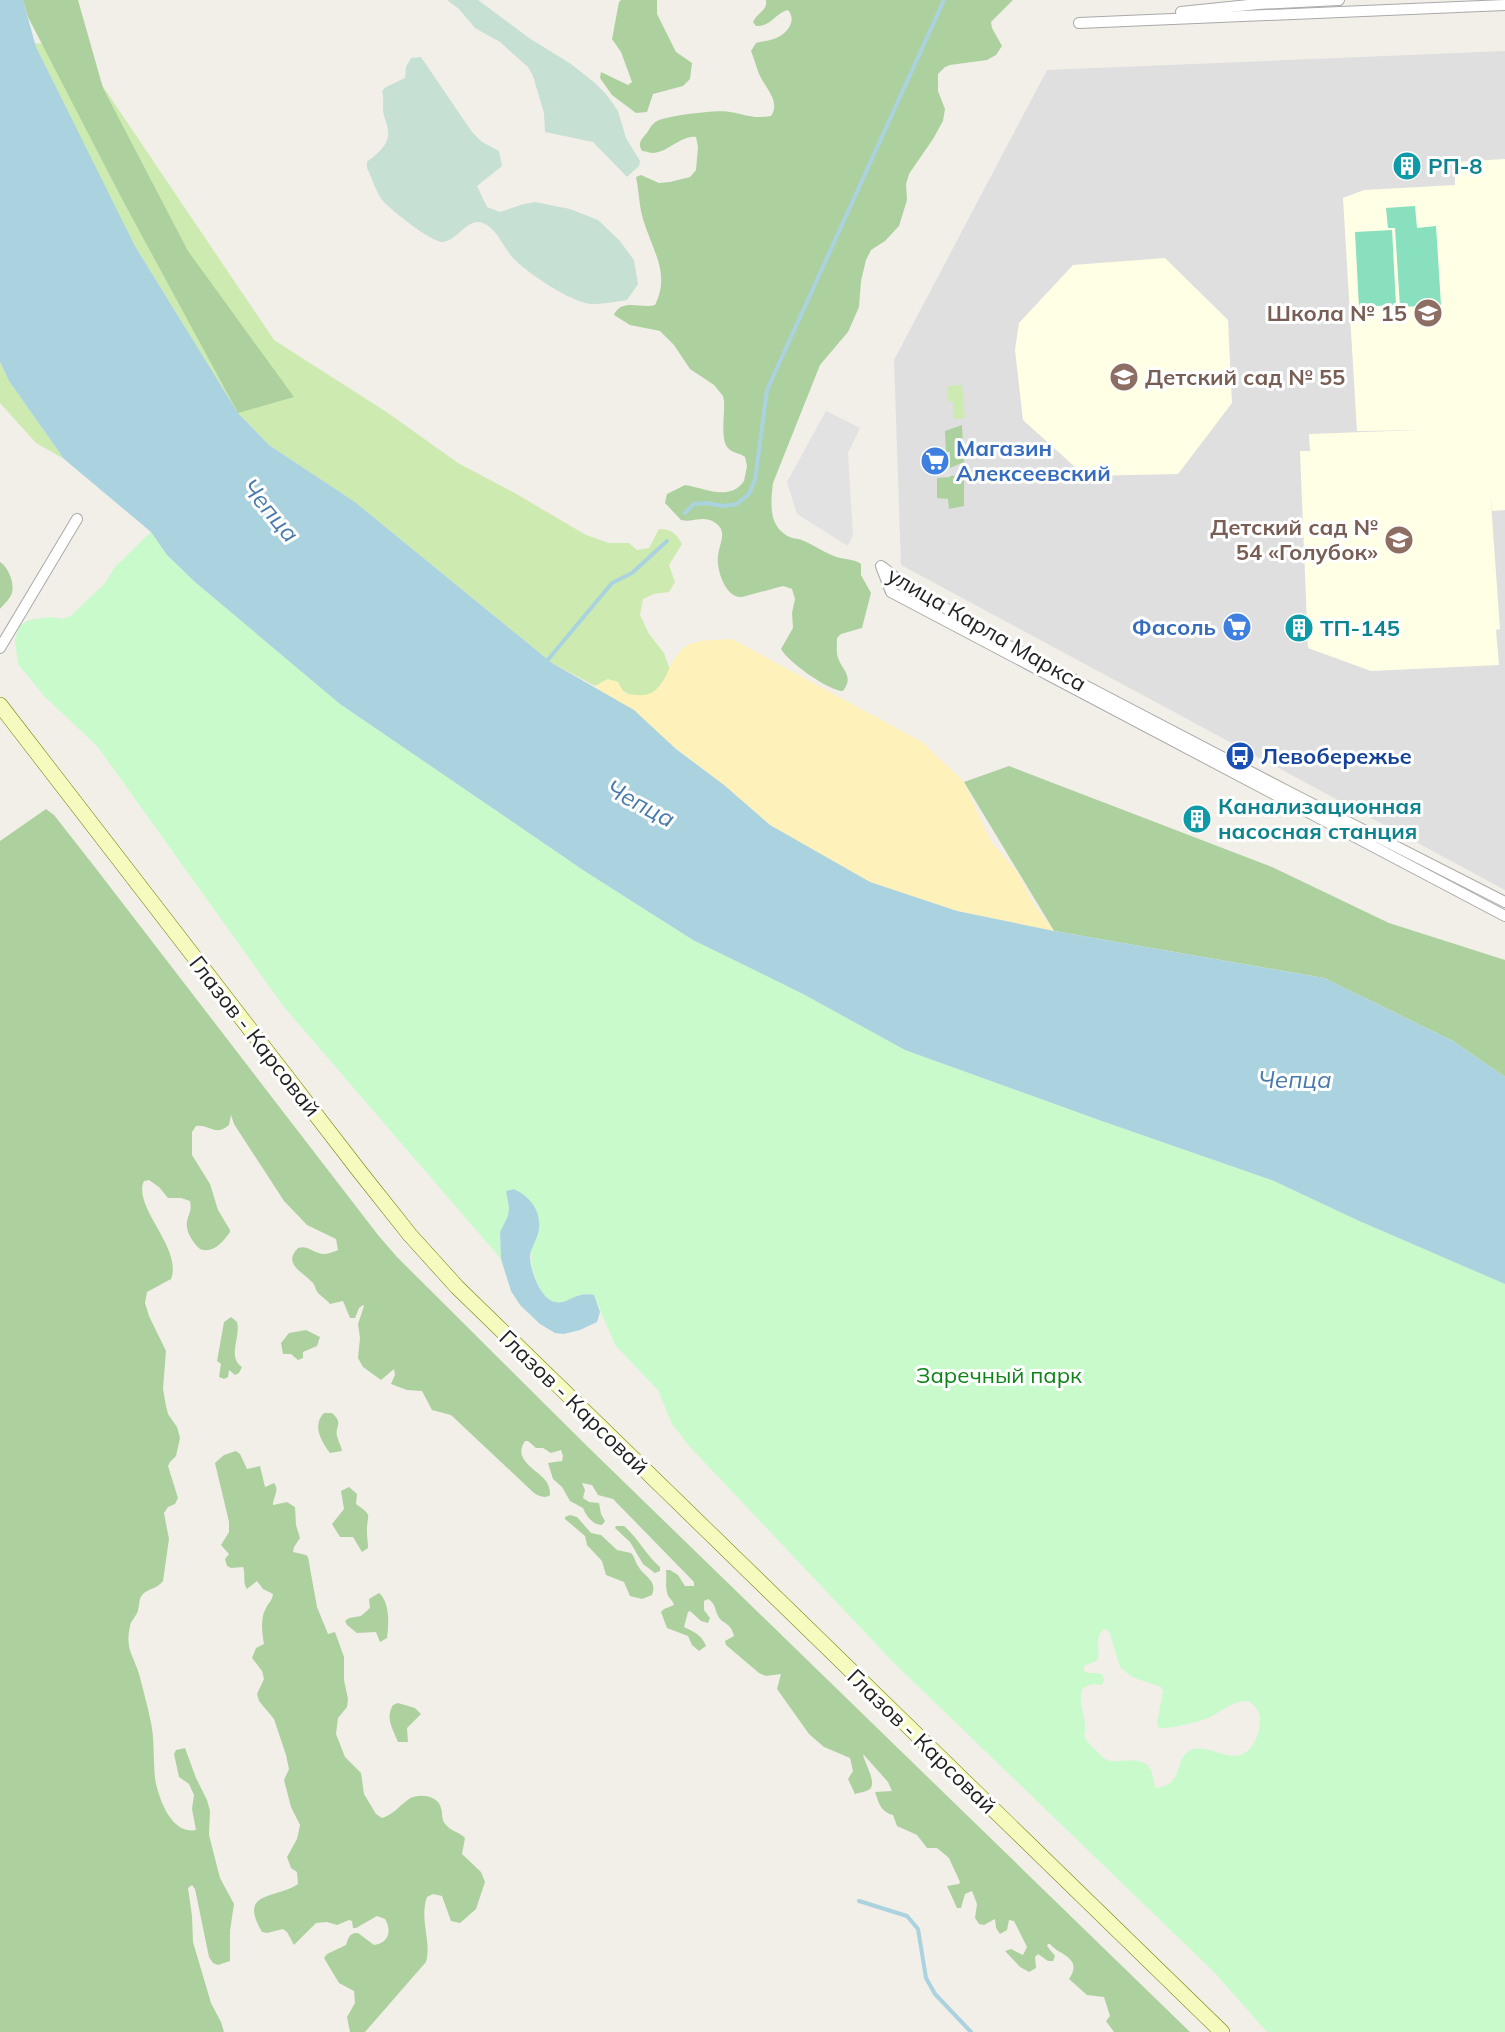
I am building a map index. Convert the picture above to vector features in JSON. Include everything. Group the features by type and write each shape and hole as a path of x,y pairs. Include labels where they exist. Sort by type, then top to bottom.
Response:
{"main road":[{"name":"Глазов - Карсовай","path":"0,705 360,1172 410,1235 457,1287 1222,2032"}],"street":[{"path":"1339,0 1258,4 1079,22 1505,5"},
{"path":"0,648 77,519"},
{"name":"улица Карла Маркса","path":"1505,902 994,638 896,578 881,566 891,592 1505,916"}],"shaded area":[{"path":"447,0 478,0 595,83 618,111 626,138 640,161 639,166 627,177 593,142 545,132 544,113 528,67 500,42 475,28 459,9"},
{"path":"1505,51 1505,890 901,565 894,360 1047,70"},
{"path":"421,57 472,132 482,142 499,151 502,166 477,186 487,207 500,212 535,202 570,209 598,220 619,240 634,260 638,284 627,300 591,304 573,298 550,286 519,264 487,225 475,222 449,240 438,241 412,225 383,201 367,168 367,162 382,149 388,135 382,91 405,78 406,67 411,58"},
{"path":"1505,159 1505,510 1492,511 1490,489 1500,629 1496,630 1499,665 1371,671 1308,648 1300,451 1310,451 1309,434 1419,430 1357,431 1343,198 1364,190 1455,185 1455,162"},
{"name":"Детский сад № 55","path":"1165,258 1228,320 1232,403 1178,474 1085,476 1023,420 1015,350 1019,323 1073,265"},
{"path":"826,411 860,428 848,453 853,535 848,546 797,514 787,482"},
{"path":"950,452 950,477 935,478 933,453"}],"green space":[{"path":"23,0 78,0 103,88 188,251 294,397 238,413 122,199 28,17"},
{"path":"621,0 657,0 657,14 676,52 692,63 690,79 683,86 653,94 647,112 636,113 612,95 600,78 601,72 628,85 632,82 621,52 612,39"},
{"path":"766,0 1013,0 991,22 1002,46 996,55 987,60 950,65 938,74 938,91 945,109 943,121 909,174 906,184 907,200 899,226 885,241 871,250 866,260 861,281 859,307 848,332 820,365 773,483 772,512 780,530 788,536 837,557 861,564 861,575 871,593 862,628 841,634 837,638 838,658 848,678 843,691 828,686 809,675 781,649 793,628 792,613 795,599 792,589 783,586 742,597 731,593 720,576 718,556 722,533 719,526 706,519 681,520 665,503 667,494 685,485 716,492 731,491 738,487 744,481 747,466 745,457 730,450 726,444 723,433 723,396 714,385 690,369 674,345 660,331 630,325 614,315 617,310 627,305 655,305 661,282 661,272 655,251 643,219 636,177 641,175 659,183 670,182 690,177 696,170 698,147 696,137 686,138 659,152 642,151 640,143 651,126 662,119 704,112 724,111 765,117 771,116 774,110 773,100 759,74 751,51 756,43 774,39 784,33 790,26 792,18 788,10 766,24 756,26 753,22 764,9"},
{"path":"31,43 75,45 274,340 388,413 458,463 586,535 609,543 629,543 637,550 649,548 659,529 676,535 682,544 669,565 675,582 669,592 654,594 643,599 640,615 649,634 664,653 670,670 650,695 635,697 608,679 595,686 552,663 355,502 269,445 238,413 135,246"},
{"path":"1415,206 1417,228 1436,226 1441,305 1400,307 1395,228 1388,228 1386,208"},
{"path":"1392,230 1396,305 1359,307 1355,232"},
{"path":"0,362 9,381 64,459 36,443 0,403"},
{"path":"962,385 965,418 954,419 953,402 948,401 947,386"},
{"path":"962,425 964,462 950,468 946,455 945,431"},
{"path":"964,475 964,506 949,509 948,499 937,498 937,477"},
{"name":"Заречный парк","path":"151,532 167,555 195,582 340,704 586,872 693,940 803,994 905,1050 1274,1181 1357,1220 1505,1284 1505,2032 1267,2032 1215,1973 894,1663 690,1447 672,1424 658,1390 615,1345 594,1295 583,1294 558,1302 552,1301 542,1292 531,1262 532,1250 539,1229 506,1192 509,1208 508,1216 500,1232 501,1259 284,1007 97,746 44,696 18,664 15,641 19,626 29,620 51,617 63,619 71,616 106,582 114,568","holes":["1104,1629 1109,1631 1120,1667 1132,1677 1161,1687 1163,1691 1157,1723 1159,1728 1199,1721 1233,1704 1248,1701 1257,1709 1260,1717 1258,1734 1252,1746 1238,1756 1207,1749 1191,1750 1182,1759 1172,1781 1156,1788 1151,1770 1147,1765 1138,1761 1111,1761 1100,1755 1084,1736 1085,1724 1081,1694 1083,1688 1092,1684 1102,1685 1103,1675 1086,1672 1084,1666 1098,1660 1099,1636"]},
{"path":"0,562 10,576 13,589 10,597 0,609"},
{"path":"1009,766 1272,867 1389,923 1505,960 1505,1077 1453,1041 1324,978 1054,931 964,782"},
{"path":"46,809 54,815 94,866 397,1257 588,1447 1190,2032 1114,2032 1106,2021 1110,2016 1104,1997 1087,1995 1069,1979 1073,1972 1072,1961 1050,1944 1047,1946 1055,1956 1053,1961 1048,1961 1038,1954 1035,1957 1036,1968 1029,1972 1020,1967 1005,1951 1011,1949 1023,1955 1027,1947 1014,1921 1009,1920 1007,1930 1000,1934 996,1928 995,1919 984,1925 979,1924 975,1918 977,1904 972,1891 965,1894 961,1908 957,1908 947,1886 960,1882 949,1858 937,1848 927,1848 917,1835 897,1826 893,1815 883,1810 875,1792 892,1791 888,1782 863,1754 872,1786 869,1790 855,1794 848,1779 853,1771 850,1758 824,1747 809,1734 777,1689 781,1674 766,1676 759,1673 726,1645 725,1641 734,1636 733,1631 720,1619 711,1601 708,1599 704,1601 704,1610 710,1618 708,1623 701,1621 690,1611 684,1627 697,1634 704,1642 706,1646 699,1651 692,1645 688,1636 667,1628 661,1612 674,1605 666,1586 666,1570 678,1575 685,1586 694,1586 694,1582 613,1499 598,1495 592,1485 582,1483 585,1490 583,1498 589,1502 599,1503 605,1521 602,1525 593,1522 583,1508 570,1501 562,1487 553,1479 548,1463 562,1461 561,1450 551,1453 525,1441 522,1448 524,1459 549,1486 550,1495 540,1496 534,1493 451,1415 432,1410 422,1391 407,1390 391,1384 395,1375 394,1369 381,1380 363,1367 358,1358 360,1338 358,1324 364,1306 359,1308 355,1318 350,1318 343,1301 330,1304 319,1294 313,1283 299,1271 292,1259 298,1248 323,1254 338,1250 336,1239 307,1225 284,1201 234,1124 231,1115 229,1125 220,1130 196,1126 192,1132 192,1155 210,1184 218,1210 230,1230 221,1243 205,1250 200,1249 192,1240 187,1225 190,1201 168,1198 149,1180 144,1181 142,1191 150,1215 165,1241 173,1267 171,1279 147,1292 145,1303 166,1351 163,1389 168,1414 177,1427 180,1438 176,1456 168,1466 178,1498 175,1504 168,1507 164,1513 169,1539 163,1581 141,1597 131,1624 128,1641 152,1726 155,1778 159,1795 167,1813 179,1827 196,1830 192,1809 194,1795 189,1784 179,1777 174,1754 176,1750 185,1748 210,1811 209,1835 220,1878 234,1904 230,1931 230,1961 218,1965 213,1963 209,1957 195,1889 192,1885 188,1888 193,1942 211,2003 224,2032 0,2032 0,841"},
{"path":"231,1317 237,1322 238,1328 235,1358 242,1367 235,1375 229,1370 228,1377 224,1379 219,1377 221,1364 217,1361 224,1322"},
{"path":"306,1330 320,1337 317,1346 303,1352 303,1358 298,1360 291,1354 283,1354 281,1343 289,1333"},
{"path":"324,1413 332,1413 338,1420 337,1436 342,1451 330,1453 321,1438 318,1428 320,1418"},
{"path":"236,1451 240,1454 247,1469 260,1466 265,1487 274,1483 276,1491 273,1505 287,1502 295,1507 296,1525 300,1538 293,1552 308,1557 317,1607 328,1634 335,1632 344,1657 344,1680 348,1699 347,1707 338,1718 336,1734 345,1757 361,1773 364,1794 376,1814 382,1818 390,1815 413,1797 428,1796 436,1800 441,1808 444,1823 465,1838 462,1854 481,1872 485,1882 476,1909 460,1923 451,1921 442,1896 433,1894 427,1897 424,1914 428,1947 426,1962 365,2032 350,2032 347,2017 355,2003 354,1991 339,1983 324,1958 327,1954 346,1945 353,1933 358,1933 374,1945 383,1942 389,1932 385,1919 377,1916 356,1928 353,1928 352,1921 349,1920 337,1925 327,1922 316,1923 294,1945 283,1929 262,1932 254,1909 257,1902 263,1898 298,1884 297,1872 291,1868 287,1857 297,1839 300,1825 291,1807 284,1780 289,1769 286,1755 274,1719 259,1701 257,1694 264,1679 262,1671 252,1658 256,1648 264,1644 263,1616 273,1594 263,1589 257,1581 247,1589 243,1567 227,1566 225,1559 229,1554 221,1545 229,1532 229,1522 215,1463 224,1455"},
{"path":"349,1487 357,1494 356,1504 368,1514 368,1548 362,1552 353,1537 340,1537 332,1524 344,1509 341,1491"},
{"path":"570,1515 577,1517 591,1533 601,1535 617,1550 631,1553 641,1570 652,1582 652,1595 642,1599 630,1596 624,1582 606,1575 602,1561 587,1545 585,1536 565,1519"},
{"path":"624,1526 629,1531 660,1567 660,1571 655,1573 643,1564 630,1542 615,1528"},
{"path":"379,1593 387,1608 388,1620 387,1638 380,1642 376,1632 357,1633 345,1621 361,1616 370,1608 369,1599"},
{"path":"398,1703 415,1708 421,1714 407,1728 408,1742 398,1742 391,1724 391,1710 393,1705"}],"sand":[{"path":"732,639 922,742 964,782 990,840 1017,872 1035,906 1054,931 958,911 870,882 770,825 724,785 595,686 608,679 618,682 624,693 640,695 651,693 659,687 680,651 690,644 706,640"}],"water":[{"name":"Чепца","path":"0,0 23,0 36,47 135,246 238,413 269,445 355,502 552,663 634,710 676,749 724,785 770,825 870,882 957,911 1054,931 1324,978 1453,1041 1505,1077 1505,1284 1357,1220 1274,1181 905,1050 803,994 693,940 586,872 340,704 195,582 167,555 151,532 64,459 9,381 0,362"},
{"path":"514,1189 529,1200 538,1216 538,1232 530,1256 540,1290 555,1302 564,1302 587,1294 594,1295 600,1312 597,1322 580,1330 564,1334 555,1333 540,1324 520,1305 511,1291 501,1259 500,1232 508,1216 506,1191"}],"waterway":[{"path":"685,513 694,504 706,503 723,506 737,504 749,494 755,480 767,390 944,0"},
{"path":"546,662 612,583 632,573 667,541"},
{"path":"859,1901 907,1916 918,1929 926,1978 935,1994 971,2032"}],"place":[{"name":"РП-8","path":"1407,166"},
{"name":"Школа № 15","path":"1428,313"},
{"name":"Детский сад № 55","path":"1124,377"},
{"name":"Магазин Алексеевский","path":"935,461"},
{"name":"Детский сад № 54 «Голубок»","path":"1399,540"},
{"name":"Фасоль","path":"1237,627"},
{"name":"ТП-145","path":"1299,628"},
{"name":"Левобережье","path":"1240,756"},
{"name":"Канализационная насосная станция","path":"1197,819"}]}
